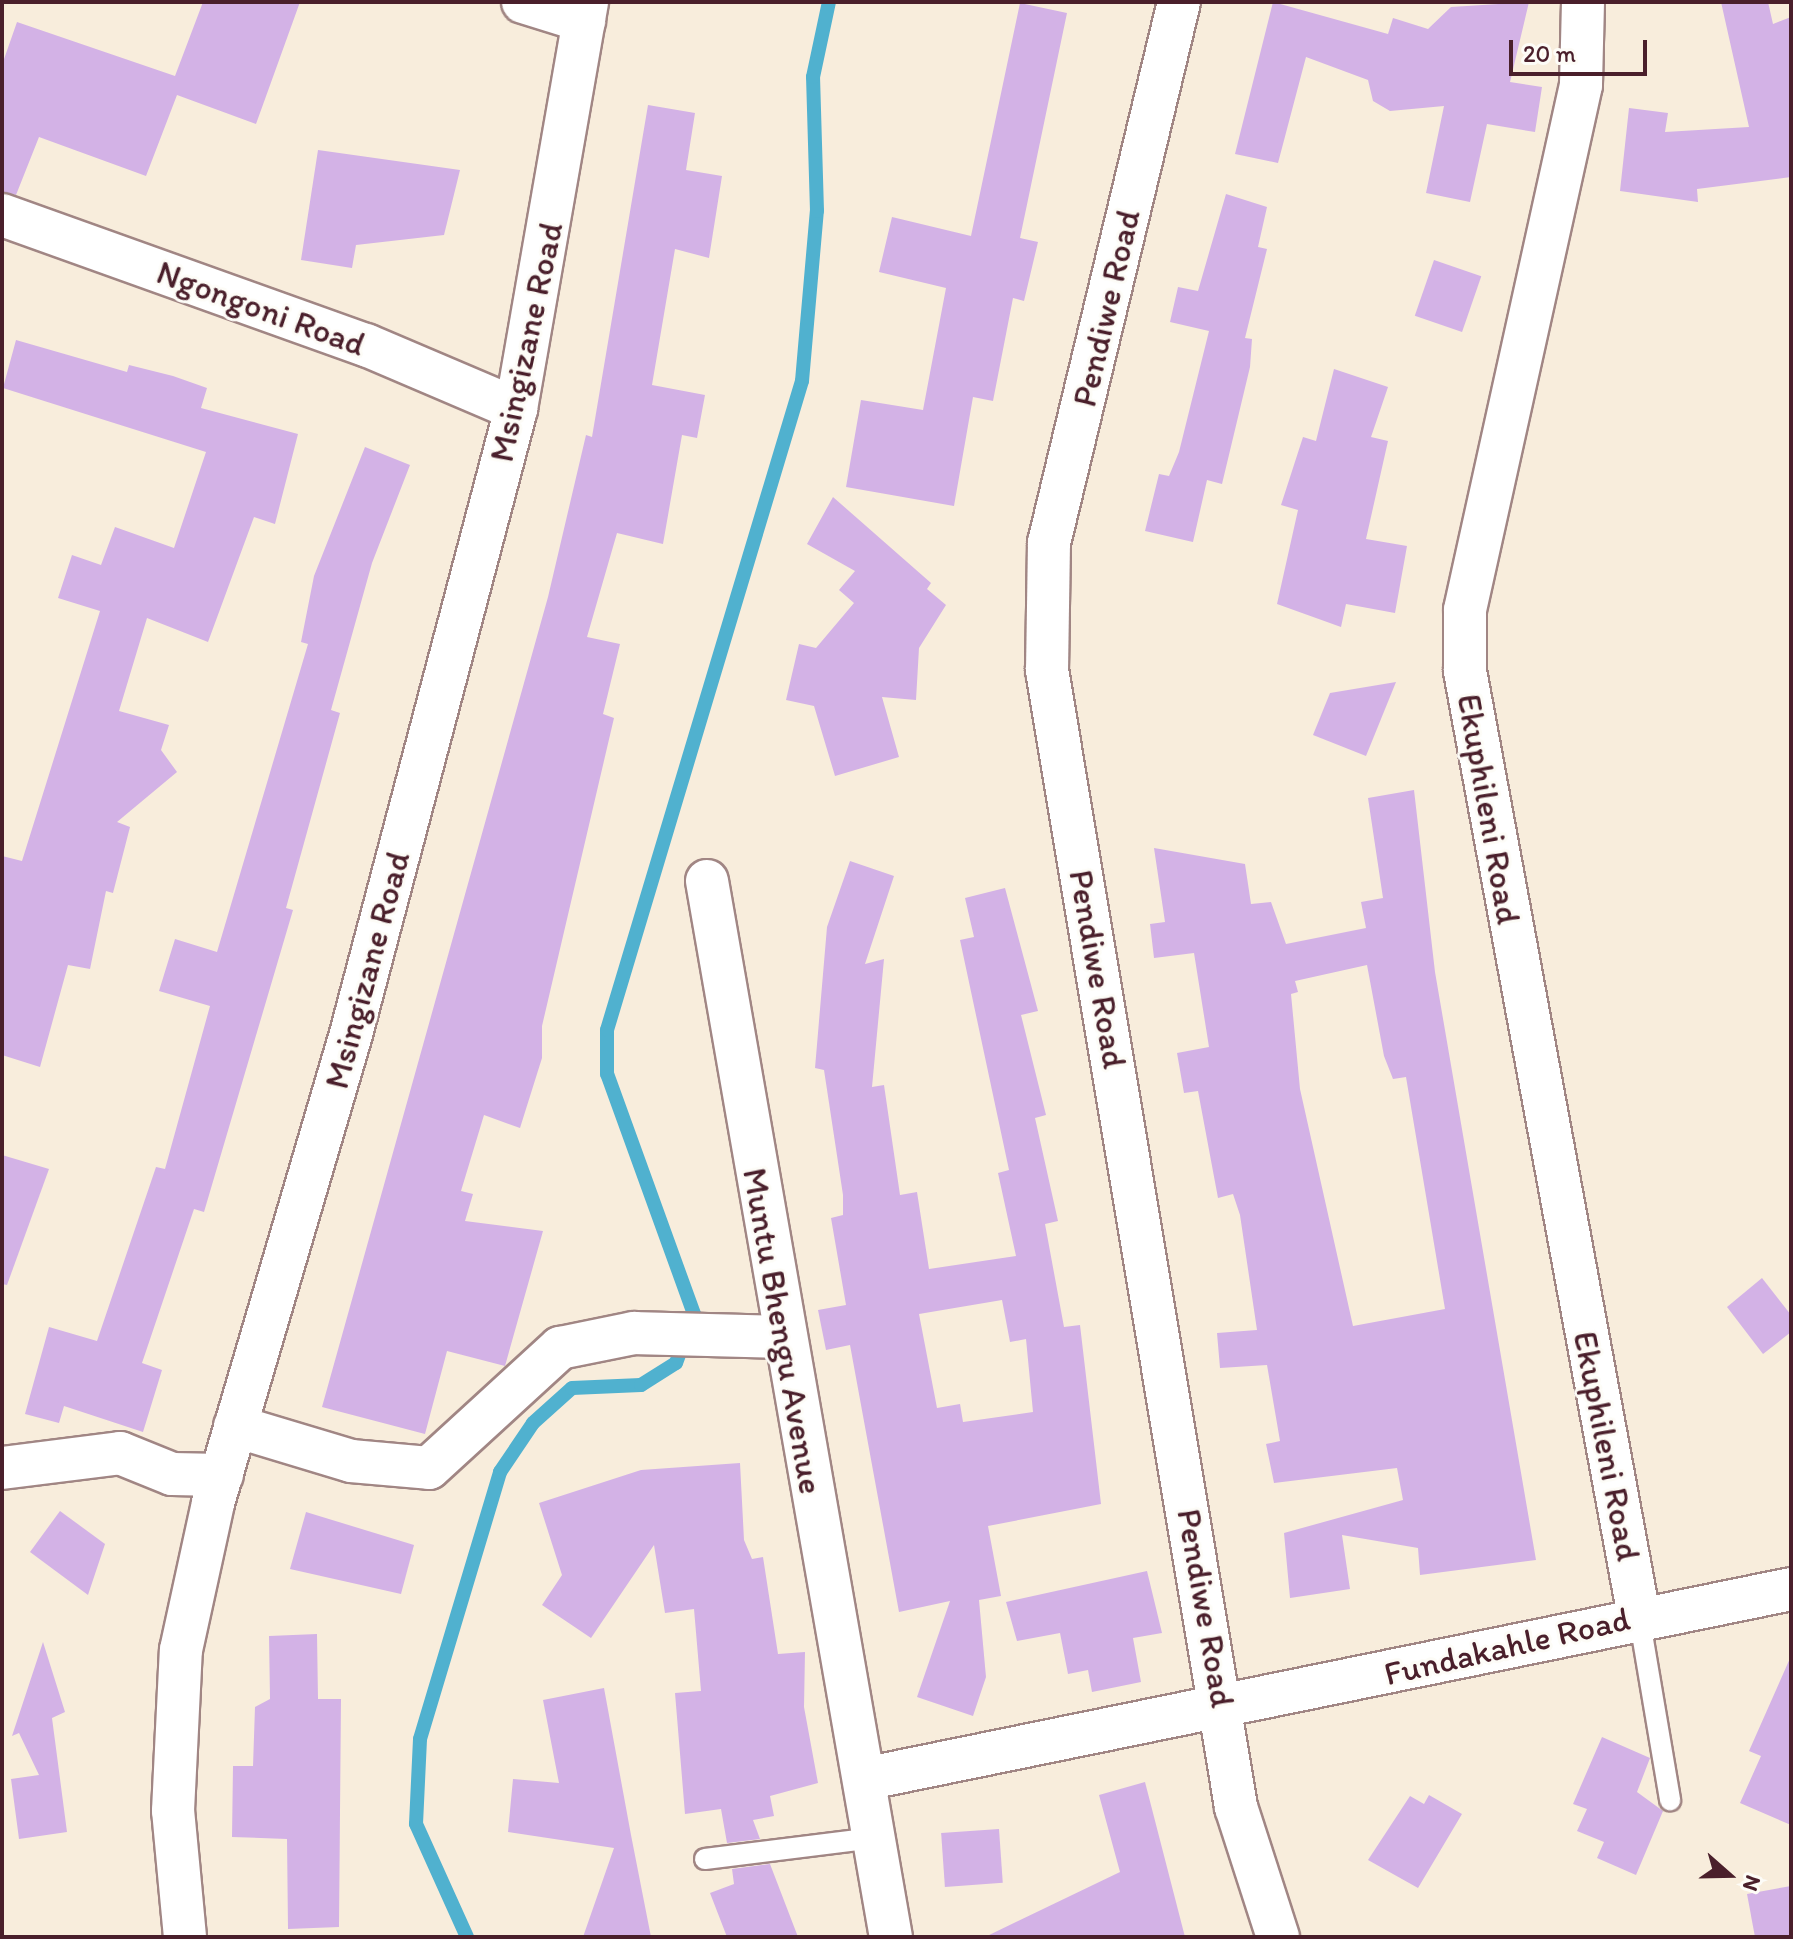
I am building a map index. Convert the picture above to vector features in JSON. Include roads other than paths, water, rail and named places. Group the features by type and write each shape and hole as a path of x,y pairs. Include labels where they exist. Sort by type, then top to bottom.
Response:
{"street":[{"path":"523,2 586,12"},
{"name":"Pendiwe Road","path":"1179,2 1049,543 1045,608 1047,670 1224,1710 1236,1807 1278,1937"},
{"name":"Ekuphileni Road","path":"1583,2 1581,85 1465,610 1465,671 1639,1616"},
{"name":"Msingizane Road","path":"185,1937 173,1811 181,1650 235,1426 351,1034 516,409 586,12"},
{"name":"Ngongoni Road","path":"2,215 366,345 516,409"},
{"name":"Muntu Bhengu Avenue","path":"707,881 782,1337 891,1937"},
{"path":"235,1426 351,1461 429,1468 560,1348 634,1333 742,1331 782,1337"},
{"path":"2,1468 120,1453 172,1474 222,1475"},
{"name":"Fundakahle Road","path":"1224,1710 1639,1616 1791,1589"},
{"path":"864,1779 1224,1710"}],"lane":[{"path":"1639,1616 1670,1800"},
{"path":"705,1859 874,1838"}],"waterway":[{"path":"467,1937 416,1824 420,1739 500,1472 533,1423 572,1388 641,1385 676,1363 694,1314 607,1074 607,1030 802,381 817,211 813,77 829,2"}]}
